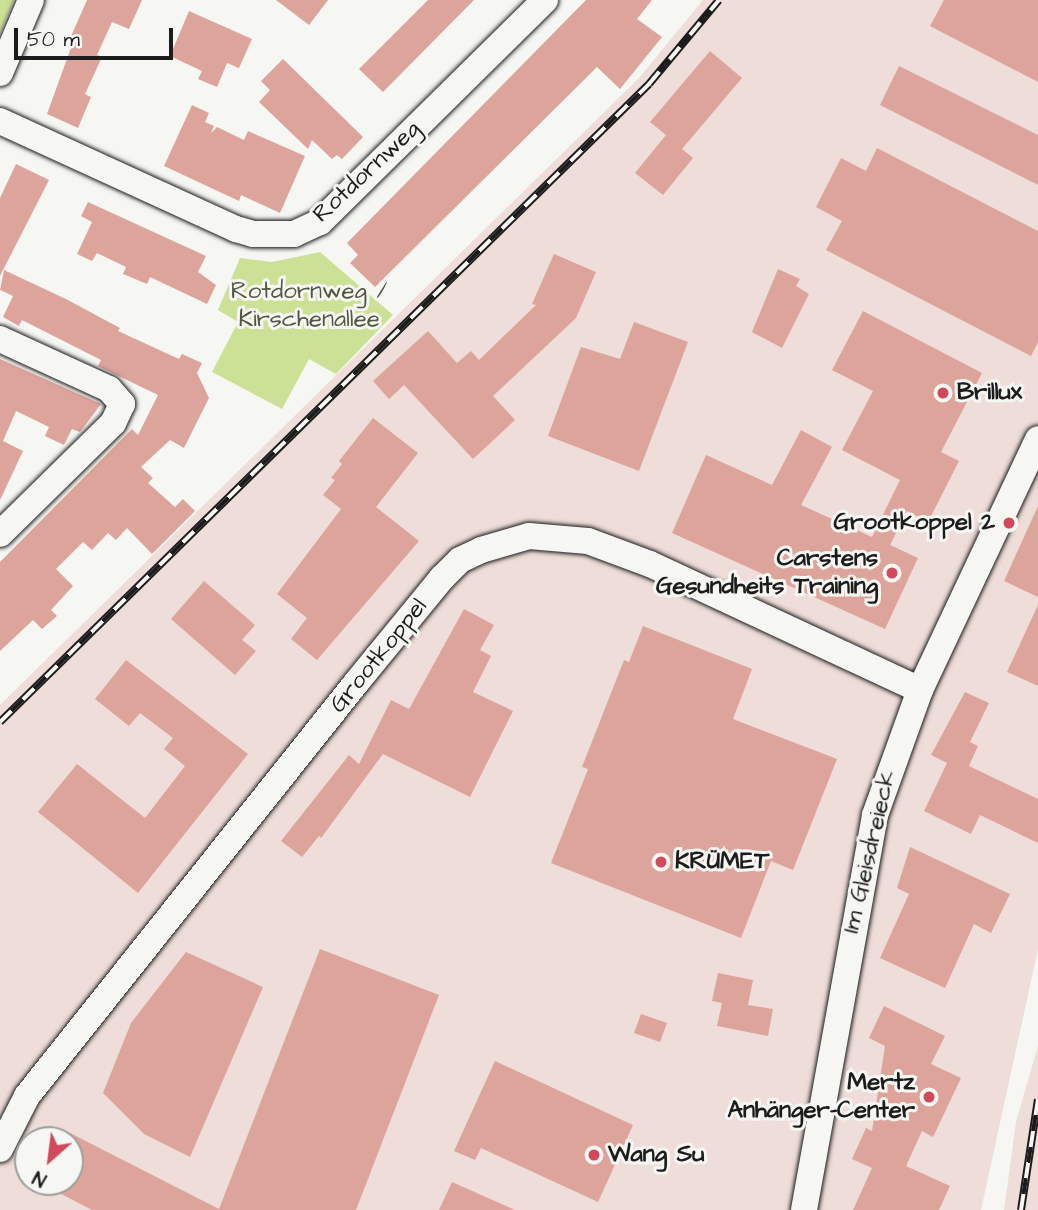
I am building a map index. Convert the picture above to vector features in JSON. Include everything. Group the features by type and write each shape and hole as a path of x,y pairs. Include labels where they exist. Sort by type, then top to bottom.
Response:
{"street":[{"path":"0,73 31,0"},
{"name":"Rotdornweg","path":"0,121 236,229 253,234 294,234 320,222 545,0"},
{"path":"0,339 109,389 121,404 113,424 0,534"},
{"name":"Im Gleisdreieck","path":"804,1210 869,839 895,752 920,690 1038,439"},
{"name":"Grootkoppel","path":"0,1149 27,1096 356,683 442,578 460,560 481,550 529,536 588,541 650,564 920,690"}],"shaded area":[{"path":"703,0 1038,0 1038,949 981,1210 0,1210 0,705 639,78"},
{"path":"1038,1046 1038,1210 1004,1210 1016,1122"}],"green space":[{"path":"0,0 14,0 0,33"},
{"name":"Rotdornweg / Kirschenallee","path":"320,252 393,315 336,374 309,359 282,409 212,372 238,322 218,310 240,258 272,262"}],"building":[{"path":"87,0 142,0 129,29 112,22 97,55 102,57 85,94 91,97 78,128 47,114 72,45 68,43"},
{"path":"276,0 328,0 309,25"},
{"path":"428,0 474,0 383,92 359,69"},
{"path":"586,0 652,0 637,19 662,37 620,89 597,67 375,287 350,263 358,255 347,243"},
{"path":"944,0 1038,0 1038,82 930,26"},
{"path":"189,11 252,39 239,68 227,63 217,87 198,79 202,71 170,56"},
{"path":"710,51 742,78 682,149 693,158 663,195 635,173 666,135 650,122"},
{"path":"283,59 363,137 342,159 337,155 332,159 312,140 308,149 259,102 270,90 261,81"},
{"path":"899,66 1038,135 1038,185 880,105"},
{"path":"192,105 209,113 205,122 214,126 211,133 217,127 244,140 248,131 305,156 280,213 241,195 239,201 164,166"},
{"path":"877,148 1038,231 1038,342 1031,356 826,250 842,221 816,207 841,158 866,171"},
{"path":"16,164 49,180 0,276 0,198"},
{"path":"88,202 206,256 198,272 216,285 207,304 150,277 147,284 123,274 126,267 97,253 92,261 77,254 92,222 81,216"},
{"path":"554,254 596,272 576,318 493,396 515,420 473,459 404,385 389,399 373,381 428,331 457,363 471,351 479,360 536,305 532,304"},
{"path":"778,269 800,279 796,286 809,294 782,348 752,332"},
{"path":"4,270 66,299 120,328 118,331 179,359 182,354 202,363 197,373 209,398 184,448 170,440 141,467 153,478 148,483 175,507 183,499 195,511 152,554 127,528 116,540 108,533 92,550 83,542 56,569 73,586 51,610 57,616 42,629 33,620 0,651 0,562 132,429 138,435 158,395 98,366 101,360 22,320 19,326 3,317 13,296 0,290"},
{"path":"863,311 982,373 941,452 959,461 928,522 907,511 890,545 918,558 885,629 672,533 706,455 772,485 801,430 832,447 801,505 872,537 900,480 842,450 873,391 832,370"},
{"path":"634,322 688,342 639,471 548,436 581,347 620,359"},
{"path":"0,359 101,404 80,432 72,429 64,445 45,436 49,427 16,411 3,441 23,451 0,500"},
{"path":"373,418 418,453 376,507 419,541 317,660 291,639 307,618 277,594 341,509 323,495 335,480 331,478 342,464 339,461"},
{"path":"1038,506 1038,597 1004,581"},
{"path":"204,581 255,625 242,640 256,651 235,675 171,619"},
{"path":"1038,605 1038,686 1007,672"},
{"path":"464,609 494,625 480,650 491,656 473,692 513,711 470,797 383,754 321,838 319,836 302,857 281,841 349,755 359,764 391,700 409,709"},
{"path":"643,626 752,669 733,719 837,759 793,870 771,861 741,938 551,863 588,769 582,767 624,660 629,662"},
{"path":"126,660 248,754 138,893 38,812 77,764 145,818 185,766 164,749 173,738 140,713 129,726 95,699"},
{"path":"965,692 989,703 970,742 978,746 969,766 1038,799 1038,843 980,815 971,834 924,811 947,763 931,755"},
{"path":"910,847 1010,894 991,933 974,924 945,988 880,958 909,894 897,888"},
{"path":"320,949 439,995 356,1210 92,1210 65,1196 84,1196 84,1140 219,1209"},
{"path":"186,952 263,987 190,1157 144,1134 103,1093 131,1023"},
{"path":"718,973 753,980 748,1005 773,1009 768,1036 717,1026 722,1003 712,1001"},
{"path":"884,1006 945,1036 931,1064 961,1078 933,1137 922,1131 906,1166 950,1186 939,1210 853,1210 872,1168 852,1159 866,1128 872,1131 885,1046 869,1038"},
{"path":"641,1014 667,1023 660,1042 634,1033"},
{"path":"495,1061 633,1125 598,1202 481,1148 475,1160 454,1151"},
{"path":"452,1182 515,1210 439,1210"}],"railway":[{"path":"0,722 649,84 719,0"},
{"path":"1021,1210 1038,1099"}],"place":[{"name":"Brillux","path":"943,393"},
{"name":"Grootkoppel 2","path":"1009,523"},
{"name":"Carstens Gesundheits Training","path":"892,573"},
{"name":"KRÜMET","path":"661,862"},
{"name":"Mertz Anhänger-Center","path":"929,1097"},
{"name":"Wang Su","path":"594,1155"}]}
